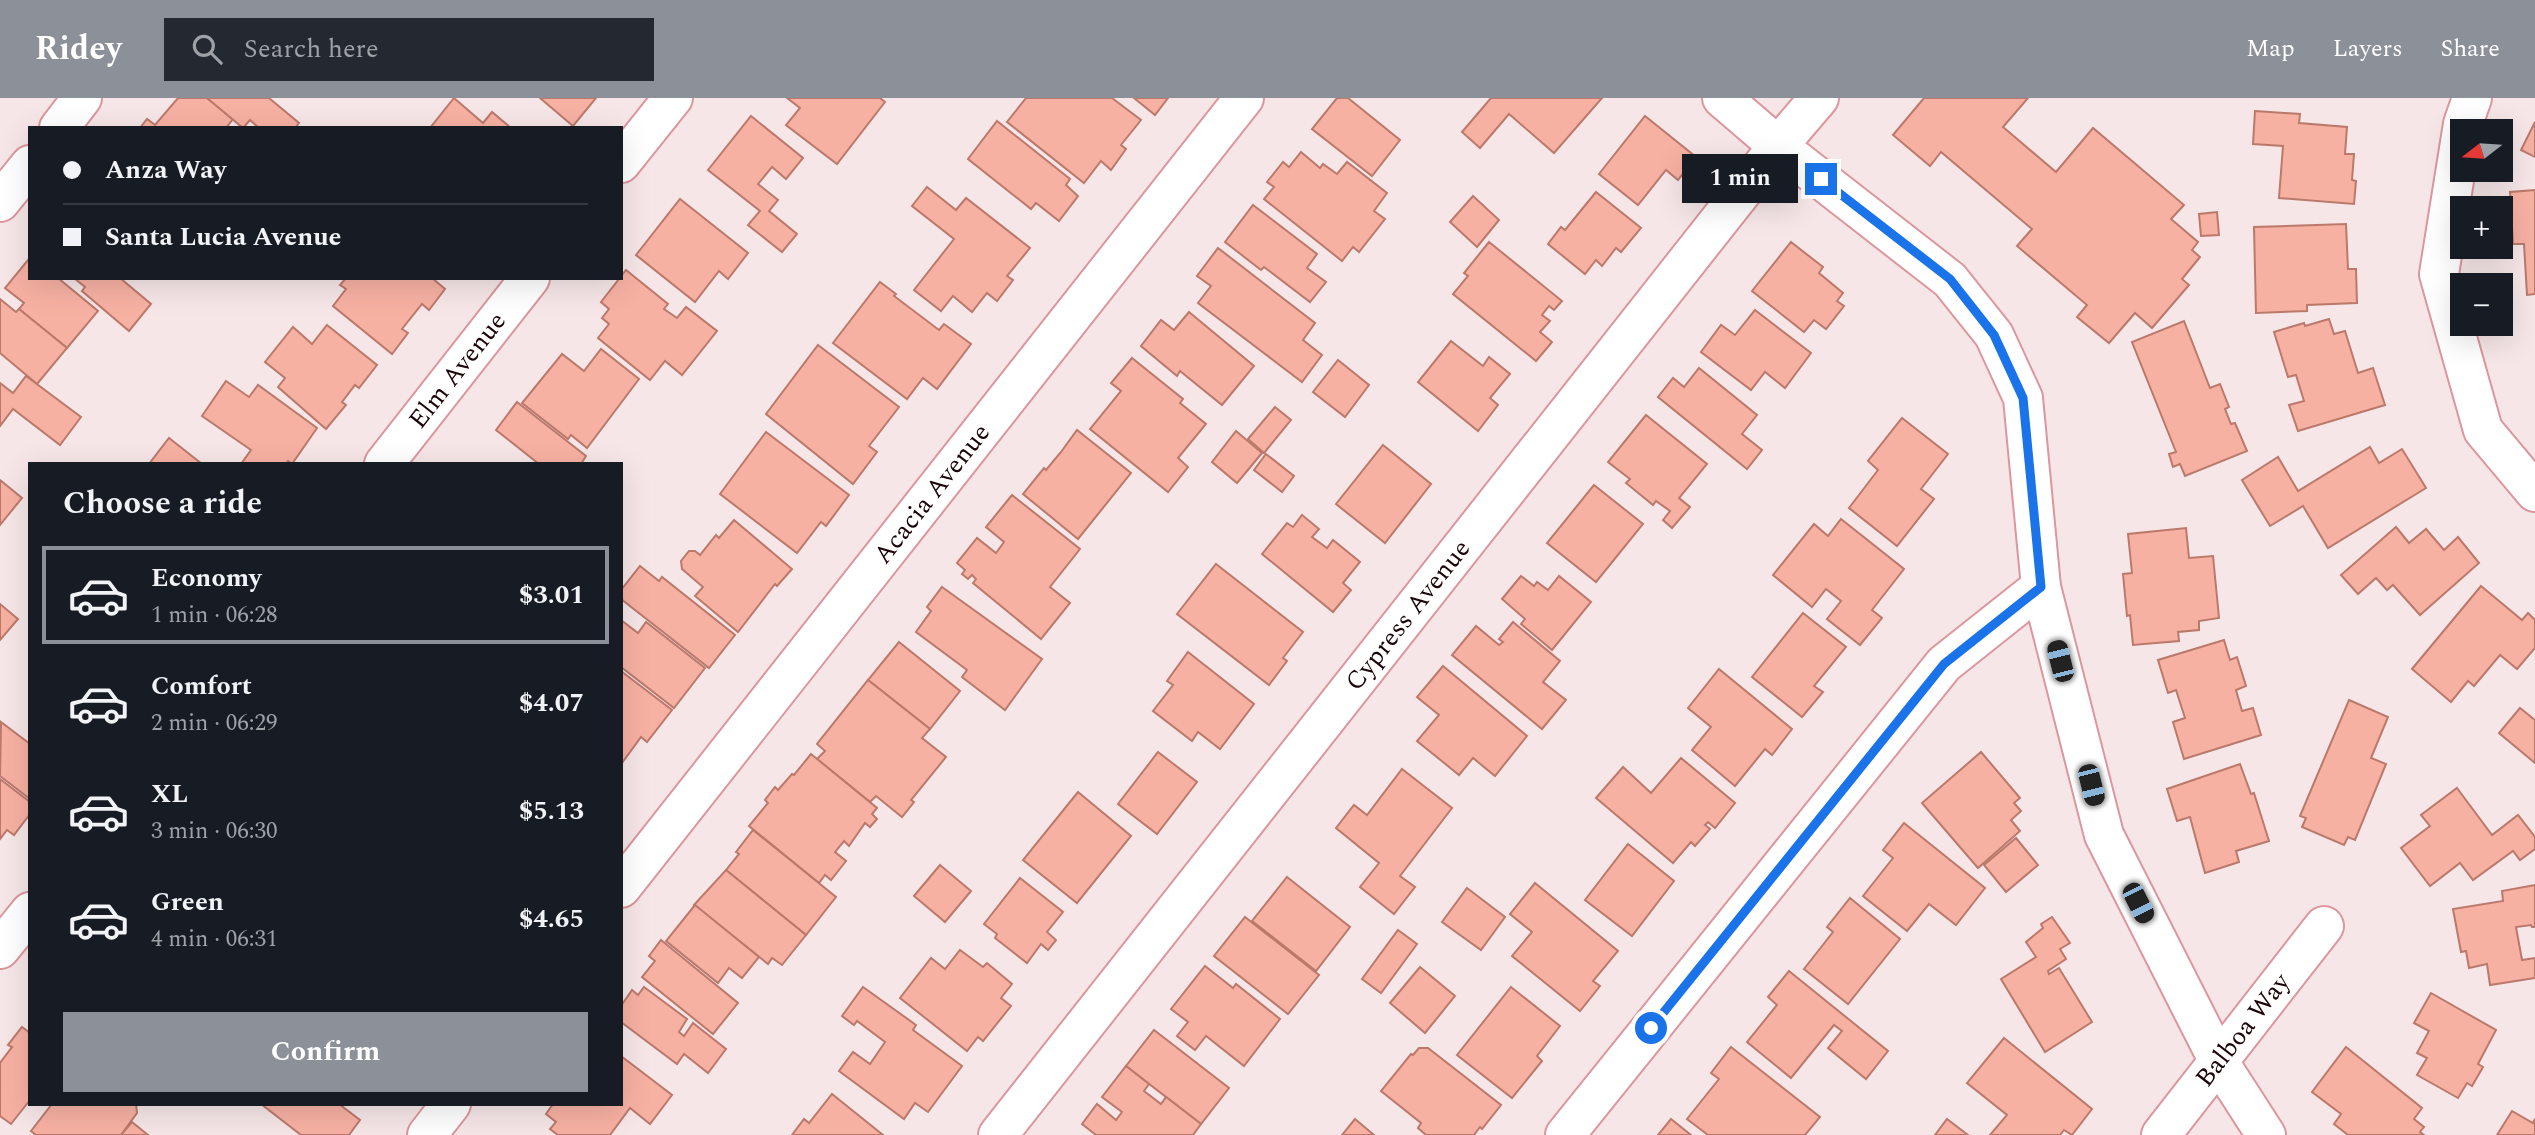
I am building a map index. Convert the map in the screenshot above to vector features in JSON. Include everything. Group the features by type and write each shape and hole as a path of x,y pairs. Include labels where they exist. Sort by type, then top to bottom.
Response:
{"street":[{"path":"61,126 82,98"},
{"path":"623,160 673,98"},
{"name":"Acacia Avenue","path":"623,885 1244,98"},
{"path":"1722,98 1778,146 1950,279 1994,335 2023,398 2041,587 2104,835 2219,1062 2266,1135"},
{"name":"Cypress Avenue","path":"998,1135 1778,146 1819,98"},
{"path":"2472,98 2463,124 2439,274 2483,430 2535,492"},
{"path":"0,202 28,167"},
{"name":"Elm Avenue","path":"386,462 528,280"},
{"path":"1566,1135 1944,664 2041,587"},
{"path":"0,949 28,914"},
{"name":"Balboa Way","path":"2161,1135 2324,926"},
{"path":"427,1135 449,1106"}],"building":[{"path":"178,98 207,98 233,119 228,126 142,126 147,119 155,125"},
{"path":"207,98 269,98 299,123 297,126 257,126 250,120 245,126 241,126"},
{"path":"454,98 483,123 492,112 509,126 432,126"},
{"path":"540,98 596,98 573,126"},
{"path":"787,98 880,98 885,102 837,164 786,125 800,108"},
{"path":"1026,98 1112,98 1141,120 1121,145 1126,149 1111,170 1101,161 1084,183 1007,122"},
{"path":"1134,98 1168,98 1155,115"},
{"path":"1337,98 1348,98 1400,140 1372,176 1312,129"},
{"path":"1491,98 1602,98 1554,153 1509,114 1480,148 1462,132"},
{"path":"1924,98 2028,98 2003,127 2056,172 2093,128 2184,205 2171,219 2198,242 2192,250 2200,257 2182,279 2189,285 2152,328 2135,313 2109,343 2077,317 2087,305 2017,246 2032,229 1941,152 1930,166 1893,135"},
{"path":"2255,111 2300,114 2299,123 2347,127 2345,154 2354,154 2354,204 2279,198 2283,146 2253,144"},
{"path":"751,116 803,158 786,179 772,167 758,184 778,200 769,211 797,234 782,252 748,225 760,211 708,170"},
{"path":"1645,116 1696,157 1678,180 1666,170 1638,205 1599,174"},
{"path":"997,121 1070,179 1066,185 1078,196 1059,221 1036,203 1031,209 968,159"},
{"path":"2535,122 2535,157 2521,150"},
{"path":"1301,152 1320,168 1323,164 1337,174 1347,162 1387,193 1374,211 1385,219 1359,252 1353,247 1342,261 1264,199 1274,187 1267,182 1283,162 1289,167"},
{"path":"927,187 956,210 966,198 1030,248 1007,276 1013,280 997,301 987,293 972,312 953,296 941,311 914,290 954,239 912,206"},
{"path":"2535,190 2535,294 2527,295 2524,244 2513,244 2513,196 2510,196 2510,192"},
{"path":"1596,192 1641,228 1621,252 1616,248 1602,266 1596,260 1585,274 1548,244 1561,227 1565,230"},
{"path":"1473,196 1499,220 1477,247 1450,222"},
{"path":"680,199 748,253 728,279 719,271 695,302 636,255"},
{"path":"1253,205 1317,254 1307,268 1326,282 1310,302 1264,267 1261,270 1225,242"},
{"path":"2217,212 2219,235 2201,236 2199,214"},
{"path":"2346,224 2348,269 2356,269 2357,303 2307,305 2307,311 2256,313 2254,227"},
{"path":"1489,242 1562,301 1554,310 1549,306 1542,315 1550,321 1540,332 1552,342 1536,361 1453,294 1468,276 1464,273"},
{"path":"1791,242 1823,267 1819,273 1843,293 1837,301 1844,306 1826,329 1814,320 1804,332 1752,291"},
{"path":"1218,248 1315,323 1303,340 1322,355 1302,382 1198,303 1211,286 1197,276"},
{"path":"28,260 28,280 60,280 98,311 67,348 19,309 24,303 5,288"},
{"path":"626,270 668,304 664,309 677,318 686,307 717,331 682,375 665,361 650,380 598,338 609,324 602,318 609,309 601,302 618,280 623,280"},
{"path":"76,280 122,280 151,304 129,331 82,291 85,287"},
{"path":"344,280 434,280 445,289 429,310 422,304 402,329 408,333 392,354 333,306 346,289 340,285"},
{"path":"880,282 939,330 944,324 971,344 937,389 923,378 907,399 833,343"},
{"path":"0,299 16,312 19,309 67,348 37,384 0,353"},
{"path":"1755,310 1811,353 1785,388 1765,372 1751,390 1701,352 1721,325 1735,335"},
{"path":"1189,312 1254,366 1222,405 1180,371 1177,376 1141,346 1161,320 1174,330"},
{"path":"2329,319 2334,334 2345,331 2358,373 2373,368 2385,405 2298,431 2289,405 2304,401 2296,375 2288,377 2274,332"},
{"path":"2184,321 2210,388 2220,384 2229,407 2225,409 2231,424 2235,423 2247,451 2185,476 2180,464 2173,467 2169,454 2176,452 2132,342"},
{"path":"327,325 377,365 359,388 355,385 342,402 346,405 326,429 278,387 285,378 265,362 293,327 312,344"},
{"path":"1451,341 1483,366 1489,357 1510,374 1490,398 1498,405 1478,431 1418,382"},
{"path":"818,345 899,407 869,446 877,452 853,484 766,414"},
{"path":"601,349 639,379 587,448 571,435 568,439 522,403 562,354 584,371"},
{"path":"1132,358 1183,399 1180,403 1206,424 1178,458 1188,467 1168,492 1090,429 1121,391 1111,383"},
{"path":"1338,360 1369,385 1345,417 1313,392"},
{"path":"1699,368 1757,415 1742,434 1762,450 1747,469 1658,397 1673,378 1684,387"},
{"path":"26,376 81,417 60,445 13,409 0,426 0,383 13,393"},
{"path":"226,381 249,397 258,385 317,428 293,462 242,462 251,450 202,416"},
{"path":"517,402 586,456 582,462 536,462 496,430"},
{"path":"1275,407 1291,420 1264,453 1248,439"},
{"path":"1646,415 1707,464 1679,498 1690,507 1672,528 1663,520 1670,511 1656,501 1653,505 1626,483 1630,479 1608,462"},
{"path":"1902,418 1948,454 1921,489 1934,499 1897,546 1849,508 1878,470 1868,461"},
{"path":"1077,430 1131,473 1078,539 1023,494 1044,468 1046,470"},
{"path":"1236,431 1262,453 1237,483 1212,462"},
{"path":"766,432 849,495 826,526 821,522 797,553 720,494"},
{"path":"169,438 199,462 151,462"},
{"path":"1383,445 1431,484 1385,543 1336,504"},
{"path":"2370,447 2379,463 2402,449 2426,488 2328,548 2303,506 2270,526 2242,480 2278,457 2298,491"},
{"path":"1266,454 1294,476 1282,492 1254,470"},
{"path":"0,480 22,498 0,525"},
{"path":"1594,485 1643,524 1596,582 1547,543"},
{"path":"1012,495 1080,549 1050,587 1070,603 1041,639 973,583 976,579 972,575 968,579 962,574 965,570 957,563 977,538 996,553 1004,542 986,527"},
{"path":"1302,515 1319,529 1312,537 1327,548 1333,540 1360,562 1343,583 1351,590 1333,612 1262,554 1287,523 1293,527"},
{"path":"1841,519 1904,569 1872,610 1882,618 1860,645 1827,619 1841,601 1826,589 1812,607 1773,575 1814,524 1828,536"},
{"path":"734,520 792,569 777,586 775,584 738,632 695,596 703,587 682,569 681,561 689,551 700,555 716,535 719,538"},
{"path":"2396,527 2409,543 2426,529 2444,550 2458,537 2479,563 2420,615 2393,585 2387,590 2376,578 2358,594 2341,575"},
{"path":"2186,528 2189,558 2213,556 2219,618 2199,621 2199,630 2178,632 2179,641 2133,645 2123,574 2132,573 2128,534"},
{"path":"1216,564 1303,632 1283,658 1287,661 1269,685 1177,614"},
{"path":"640,566 659,581 662,577 735,635 709,668 623,601 623,587"},
{"path":"1521,576 1534,586 1537,582 1548,590 1559,576 1591,602 1552,650 1521,624 1525,619 1502,599"},
{"path":"2481,586 2522,620 2528,613 2535,620 2535,648 2517,669 2500,655 2474,686 2468,681 2451,702 2412,669"},
{"path":"942,587 1042,659 1005,710 962,677 967,670 916,632 931,611 927,607"},
{"path":"0,604 18,619 0,640"},
{"path":"1803,613 1846,647 1814,686 1823,692 1802,717 1752,677"},
{"path":"623,622 638,633 646,622 705,668 674,708 623,669"},
{"path":"1513,622 1560,661 1543,682 1566,700 1542,729 1452,655 1476,626 1499,645 1503,642 1499,639"},
{"path":"2224,640 2230,660 2237,657 2246,686 2236,690 2242,711 2253,708 2261,735 2184,759 2173,722 2185,718 2176,690 2168,693 2158,660"},
{"path":"899,642 960,691 930,729 868,680"},
{"path":"1188,652 1254,704 1220,749 1198,732 1192,741 1153,711 1173,685 1167,681"},
{"path":"1443,666 1527,736 1495,776 1473,758 1459,775 1417,741 1439,715 1417,697"},
{"path":"1719,669 1792,729 1772,755 1765,749 1735,786 1692,750 1711,727 1688,708"},
{"path":"623,673 672,710 647,742 641,737 623,762"},
{"path":"868,680 930,729 922,738 946,757 911,800 914,802 902,817 876,796 870,802 817,759 825,751 817,744"},
{"path":"2349,700 2388,717 2371,758 2386,764 2355,840 2348,837 2344,845 2302,827 2306,818 2300,816"},
{"path":"2520,708 2535,720 2535,763 2499,733"},
{"path":"1,722 28,742 28,797 0,776"},
{"path":"1158,752 1197,782 1157,834 1118,804"},
{"path":"1981,752 2020,798 2014,803 2021,811 2011,820 2020,831 1978,868 1922,803"},
{"path":"811,754 877,808 872,814 877,819 870,827 865,823 849,846 844,841 835,852 846,861 831,880 825,875 819,883 749,826 768,803 765,800 775,787 778,790"},
{"path":"1681,758 1735,803 1715,828 1708,822 1705,825 1710,829 1695,846 1691,842 1673,863 1596,798 1623,767 1651,793"},
{"path":"2240,764 2251,794 2254,793 2269,841 2236,851 2239,862 2205,873 2190,817 2177,821 2167,789"},
{"path":"1402,769 1452,808 1400,876 1415,887 1394,914 1360,887 1379,863 1336,828 1354,805 1367,815"},
{"path":"0,779 28,800 28,817 14,835 7,830 0,839"},
{"path":"2457,788 2492,835 2518,815 2535,837 2535,849 2520,860 2513,851 2473,880 2460,863 2430,886 2401,848 2430,826 2421,815"},
{"path":"1078,792 1131,836 1077,903 1023,860"},
{"path":"1904,823 1985,888 1956,925 1929,904 1907,931 1863,896 1893,858 1883,850"},
{"path":"753,830 836,897 806,935 726,870"},
{"path":"2016,838 2038,865 2006,892 1984,865"},
{"path":"1628,844 1674,881 1632,936 1585,900"},
{"path":"940,865 971,891 945,922 914,896"},
{"path":"726,870 806,935 782,965 772,958 768,964 694,905"},
{"path":"1287,877 1350,927 1316,971 1252,921"},
{"path":"1020,878 1063,912 1047,932 1056,940 1048,950 1041,944 1027,963 995,938 997,934 984,924"},
{"path":"1535,883 1618,951 1593,981 1600,986 1580,1011 1512,956 1532,932 1510,914"},
{"path":"2535,885 2535,927 2516,927 2522,960 2535,958 2535,978 2490,985 2487,964 2469,968 2466,951 2461,952 2453,909 2503,901 2502,891"},
{"path":"1467,888 1505,917 1481,950 1442,922"},
{"path":"1850,898 1900,939 1848,1004 1804,969 1833,932 1827,927"},
{"path":"695,905 759,957 742,978 729,968 718,983 666,941"},
{"path":"1245,917 1319,975 1288,1014 1214,956"},
{"path":"2052,917 2070,943 2060,949 2066,959 2048,971 2049,974 2059,968 2092,1022 2045,1052 2001,979 2036,957 2026,942 2043,928 2041,924"},
{"path":"1398,930 1417,944 1381,993 1362,979"},
{"path":"661,940 738,1003 713,1034 642,977 655,961 649,956"},
{"path":"960,950 983,967 987,963 1012,984 1001,998 1011,1006 983,1041 978,1037 967,1051 900,998 931,958 945,969"},
{"path":"1205,966 1233,988 1236,984 1280,1019 1244,1066 1206,1036 1195,1050 1177,1036 1188,1022 1171,1009"},
{"path":"1420,967 1455,996 1425,1033 1390,1003"},
{"path":"1789,971 1888,1051 1866,1079 1828,1048 1842,1031 1834,1025 1791,1078 1747,1042 1777,1005 1768,997"},
{"path":"644,987 687,1019 679,1032 684,1036 693,1023 726,1049 708,1073 684,1054 677,1064 623,1024 623,1003 632,990 638,995"},
{"path":"863,987 916,1025 913,1030 962,1066 928,1112 915,1103 904,1119 839,1071 853,1052 870,1064 885,1042 857,1021 854,1025 842,1016"},
{"path":"1511,987 1560,1026 1537,1056 1542,1061 1512,1098 1457,1055"},
{"path":"2431,993 2496,1030 2478,1064 2483,1067 2472,1086 2467,1083 2458,1098 2417,1075 2427,1058 2417,1053 2429,1031 2414,1023"},
{"path":"22,1027 28,1032 28,1103 11,1124 0,1116 0,1063 12,1047 8,1045"},
{"path":"1154,1030 1229,1088 1201,1124 1126,1066"},
{"path":"2004,1038 2092,1109 2072,1135 2064,1130 2060,1135 1990,1135 2007,1115 1967,1083"},
{"path":"1731,1047 1820,1117 1805,1135 1708,1135 1687,1119 1719,1079 1711,1073"},
{"path":"2346,1047 2422,1108 2414,1119 2424,1127 2420,1132 2424,1135 2348,1135 2334,1124 2341,1114 2312,1092"},
{"path":"1419,1048 1428,1048 1501,1105 1474,1135 1426,1135 1418,1128 1421,1123 1381,1091"},
{"path":"623,1058 672,1095 650,1124 630,1108 610,1135 558,1135 550,1129 556,1122 546,1114 552,1106 623,1106"},
{"path":"1126,1066 1149,1084 1144,1091 1161,1104 1166,1097 1201,1124 1193,1135 1096,1135 1082,1124 1097,1104 1116,1120 1122,1112 1102,1097"},
{"path":"832,1094 883,1135 792,1135 804,1119 809,1123"},
{"path":"50,1106 136,1106 137,1113 121,1135 36,1135 31,1131"},
{"path":"264,1106 342,1106 360,1120 349,1135 301,1135"},
{"path":"2512,1111 2533,1123 2535,1119 2535,1135 2497,1135"},
{"path":"1355,1119 1374,1135 1342,1135"},
{"path":"1671,1119 1691,1135 1658,1135"},
{"path":"1947,1119 1968,1135 1935,1135"},
{"path":"132,1122 148,1135 121,1135"}],"route":[{"path":"1651,1028 1944,664 2041,587 2023,398 1994,335 1950,279 1821,179"}]}
